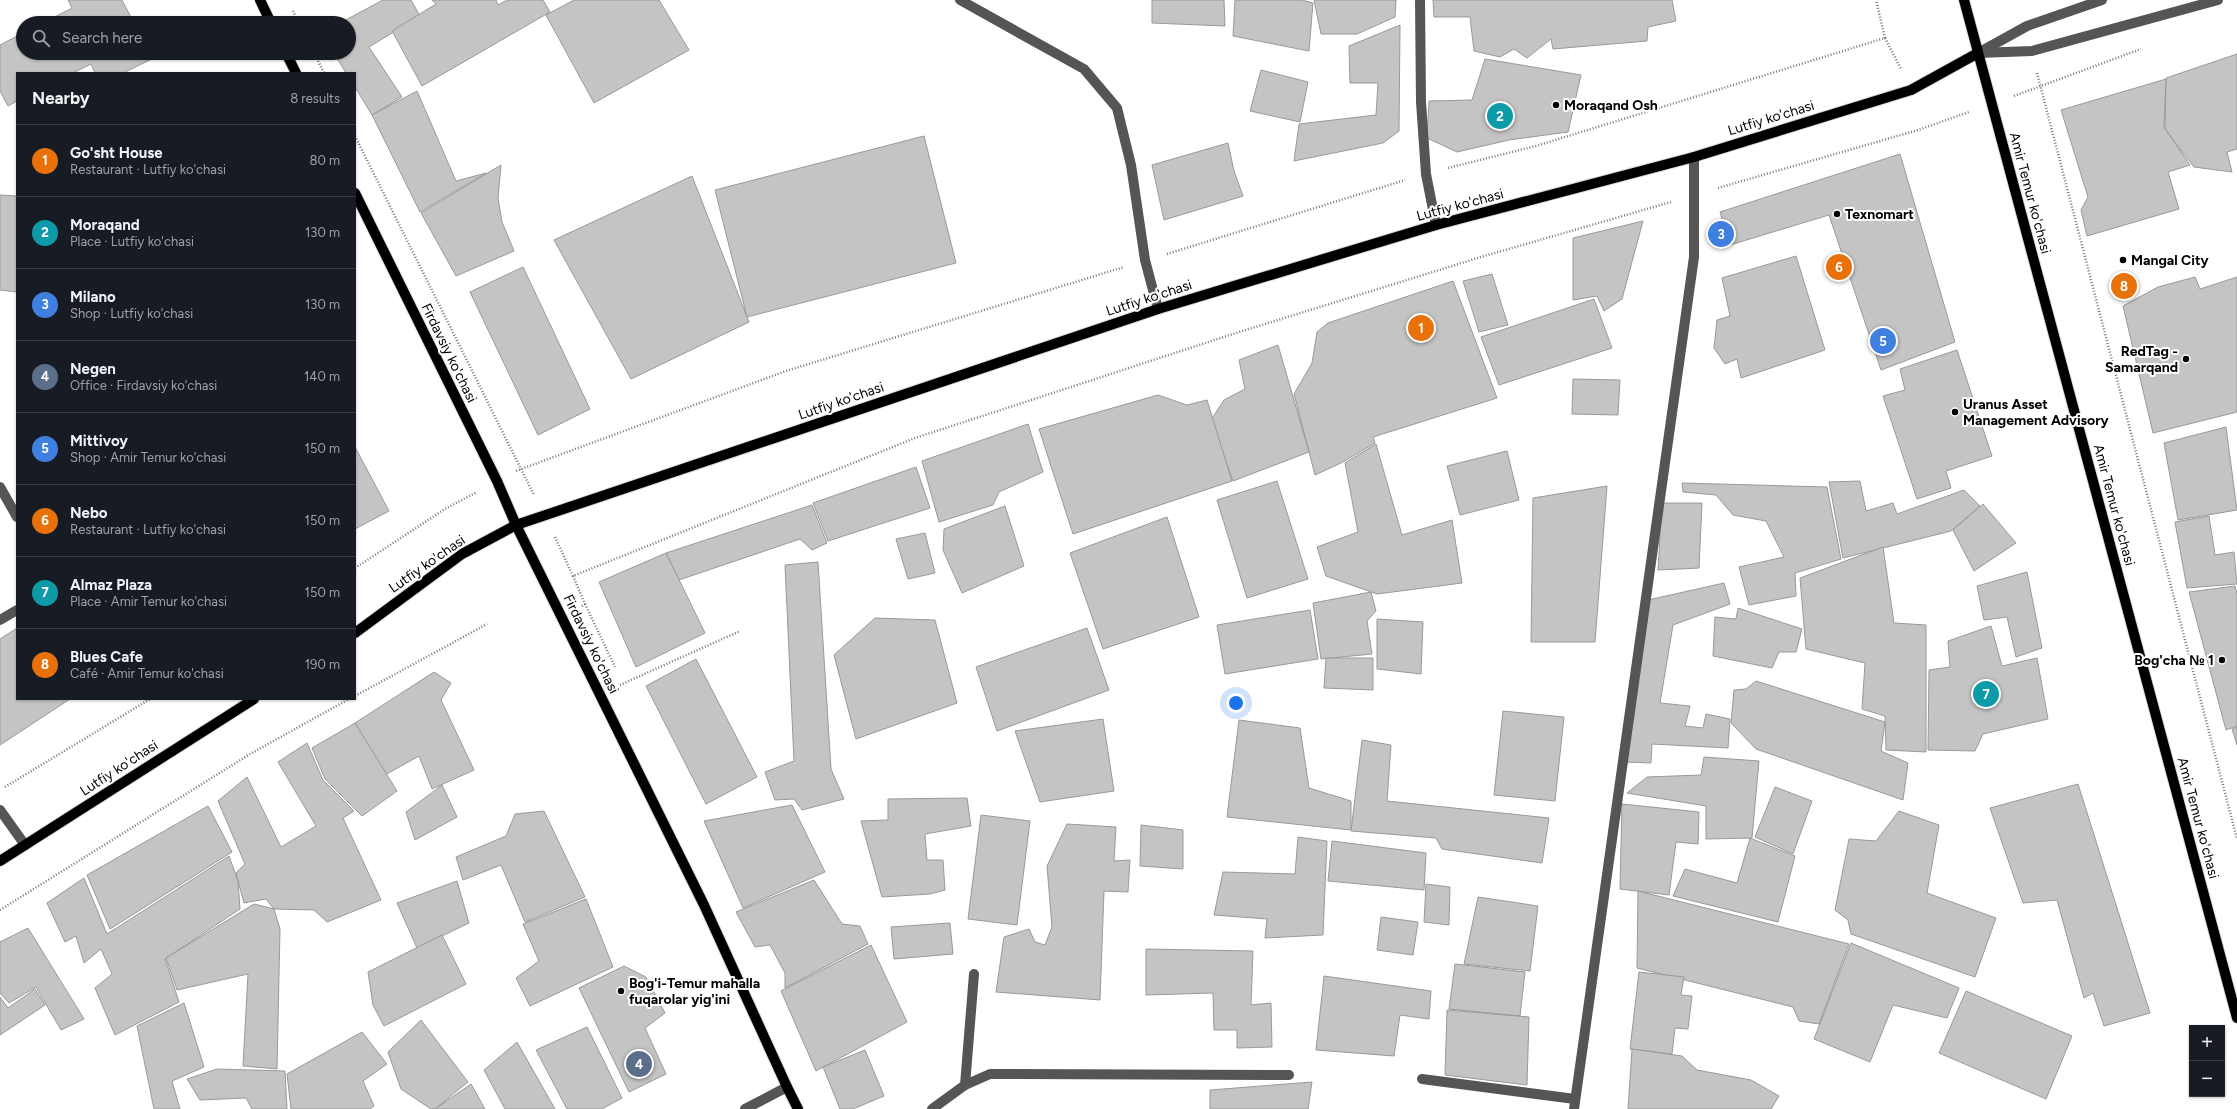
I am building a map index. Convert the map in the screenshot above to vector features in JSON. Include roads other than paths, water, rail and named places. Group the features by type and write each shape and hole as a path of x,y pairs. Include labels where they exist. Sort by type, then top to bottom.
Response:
{"main road":[{"path":"260,0 268,16"},
{"name":"Amir Temur ko'chasi","path":"1964,0 2237,1018"},
{"name":"Lutfiy ko'chasi","path":"356,632 462,554 516,525 1158,309 1436,225 1694,157 1911,90 1978,53"},
{"path":"290,60 296,72"},
{"name":"Firdavsiy ko'chasi","path":"356,195 497,481 516,525 704,905 798,1109"},
{"name":"Lutfiy ko'chasi","path":"0,861 252,700"}],"street":[{"path":"960,0 1084,69 1117,108 1131,165 1145,260 1158,309"},
{"path":"1420,0 1421,102 1426,174 1436,225"},
{"name":"Lutfiy ko'chasi","path":"1978,53 2027,26 2102,0"},
{"name":"Lutfiy ko'chasi","path":"1978,53 2032,51 2218,0"},
{"path":"1422,1079 1575,1104 1694,257 1694,157"},
{"path":"0,487 16,515"},
{"path":"0,620 16,611"},
{"path":"0,810 25,845"},
{"path":"965,1085 974,974"},
{"path":"932,1109 965,1085 990,1074 1289,1075"},
{"path":"745,1109 787,1087"}],"place":[{"name":"Moraqand Osh","path":"1556,105"},
{"name":"Moraqand","path":"1500,116"},
{"name":"Texnomart","path":"1837,214"},
{"name":"Milano","path":"1721,234"},
{"name":"Mangal City","path":"2123,260"},
{"name":"Nebo","path":"1839,267"},
{"name":"Blues Cafe","path":"2124,286"},
{"name":"Go'sht House","path":"1421,328"},
{"name":"Mittivoy","path":"1883,341"},
{"name":"RedTag - Samarqand","path":"2186,359"},
{"name":"Uranus Asset Management Advisory","path":"1955,412"},
{"name":"Bog'cha № 1","path":"2222,660"},
{"name":"Almaz Plaza","path":"1986,694"},
{"name":"Bog'i-Temur mahalla fuqarolar yig'ini","path":"621,991"},
{"name":"Negen","path":"639,1064"}]}
